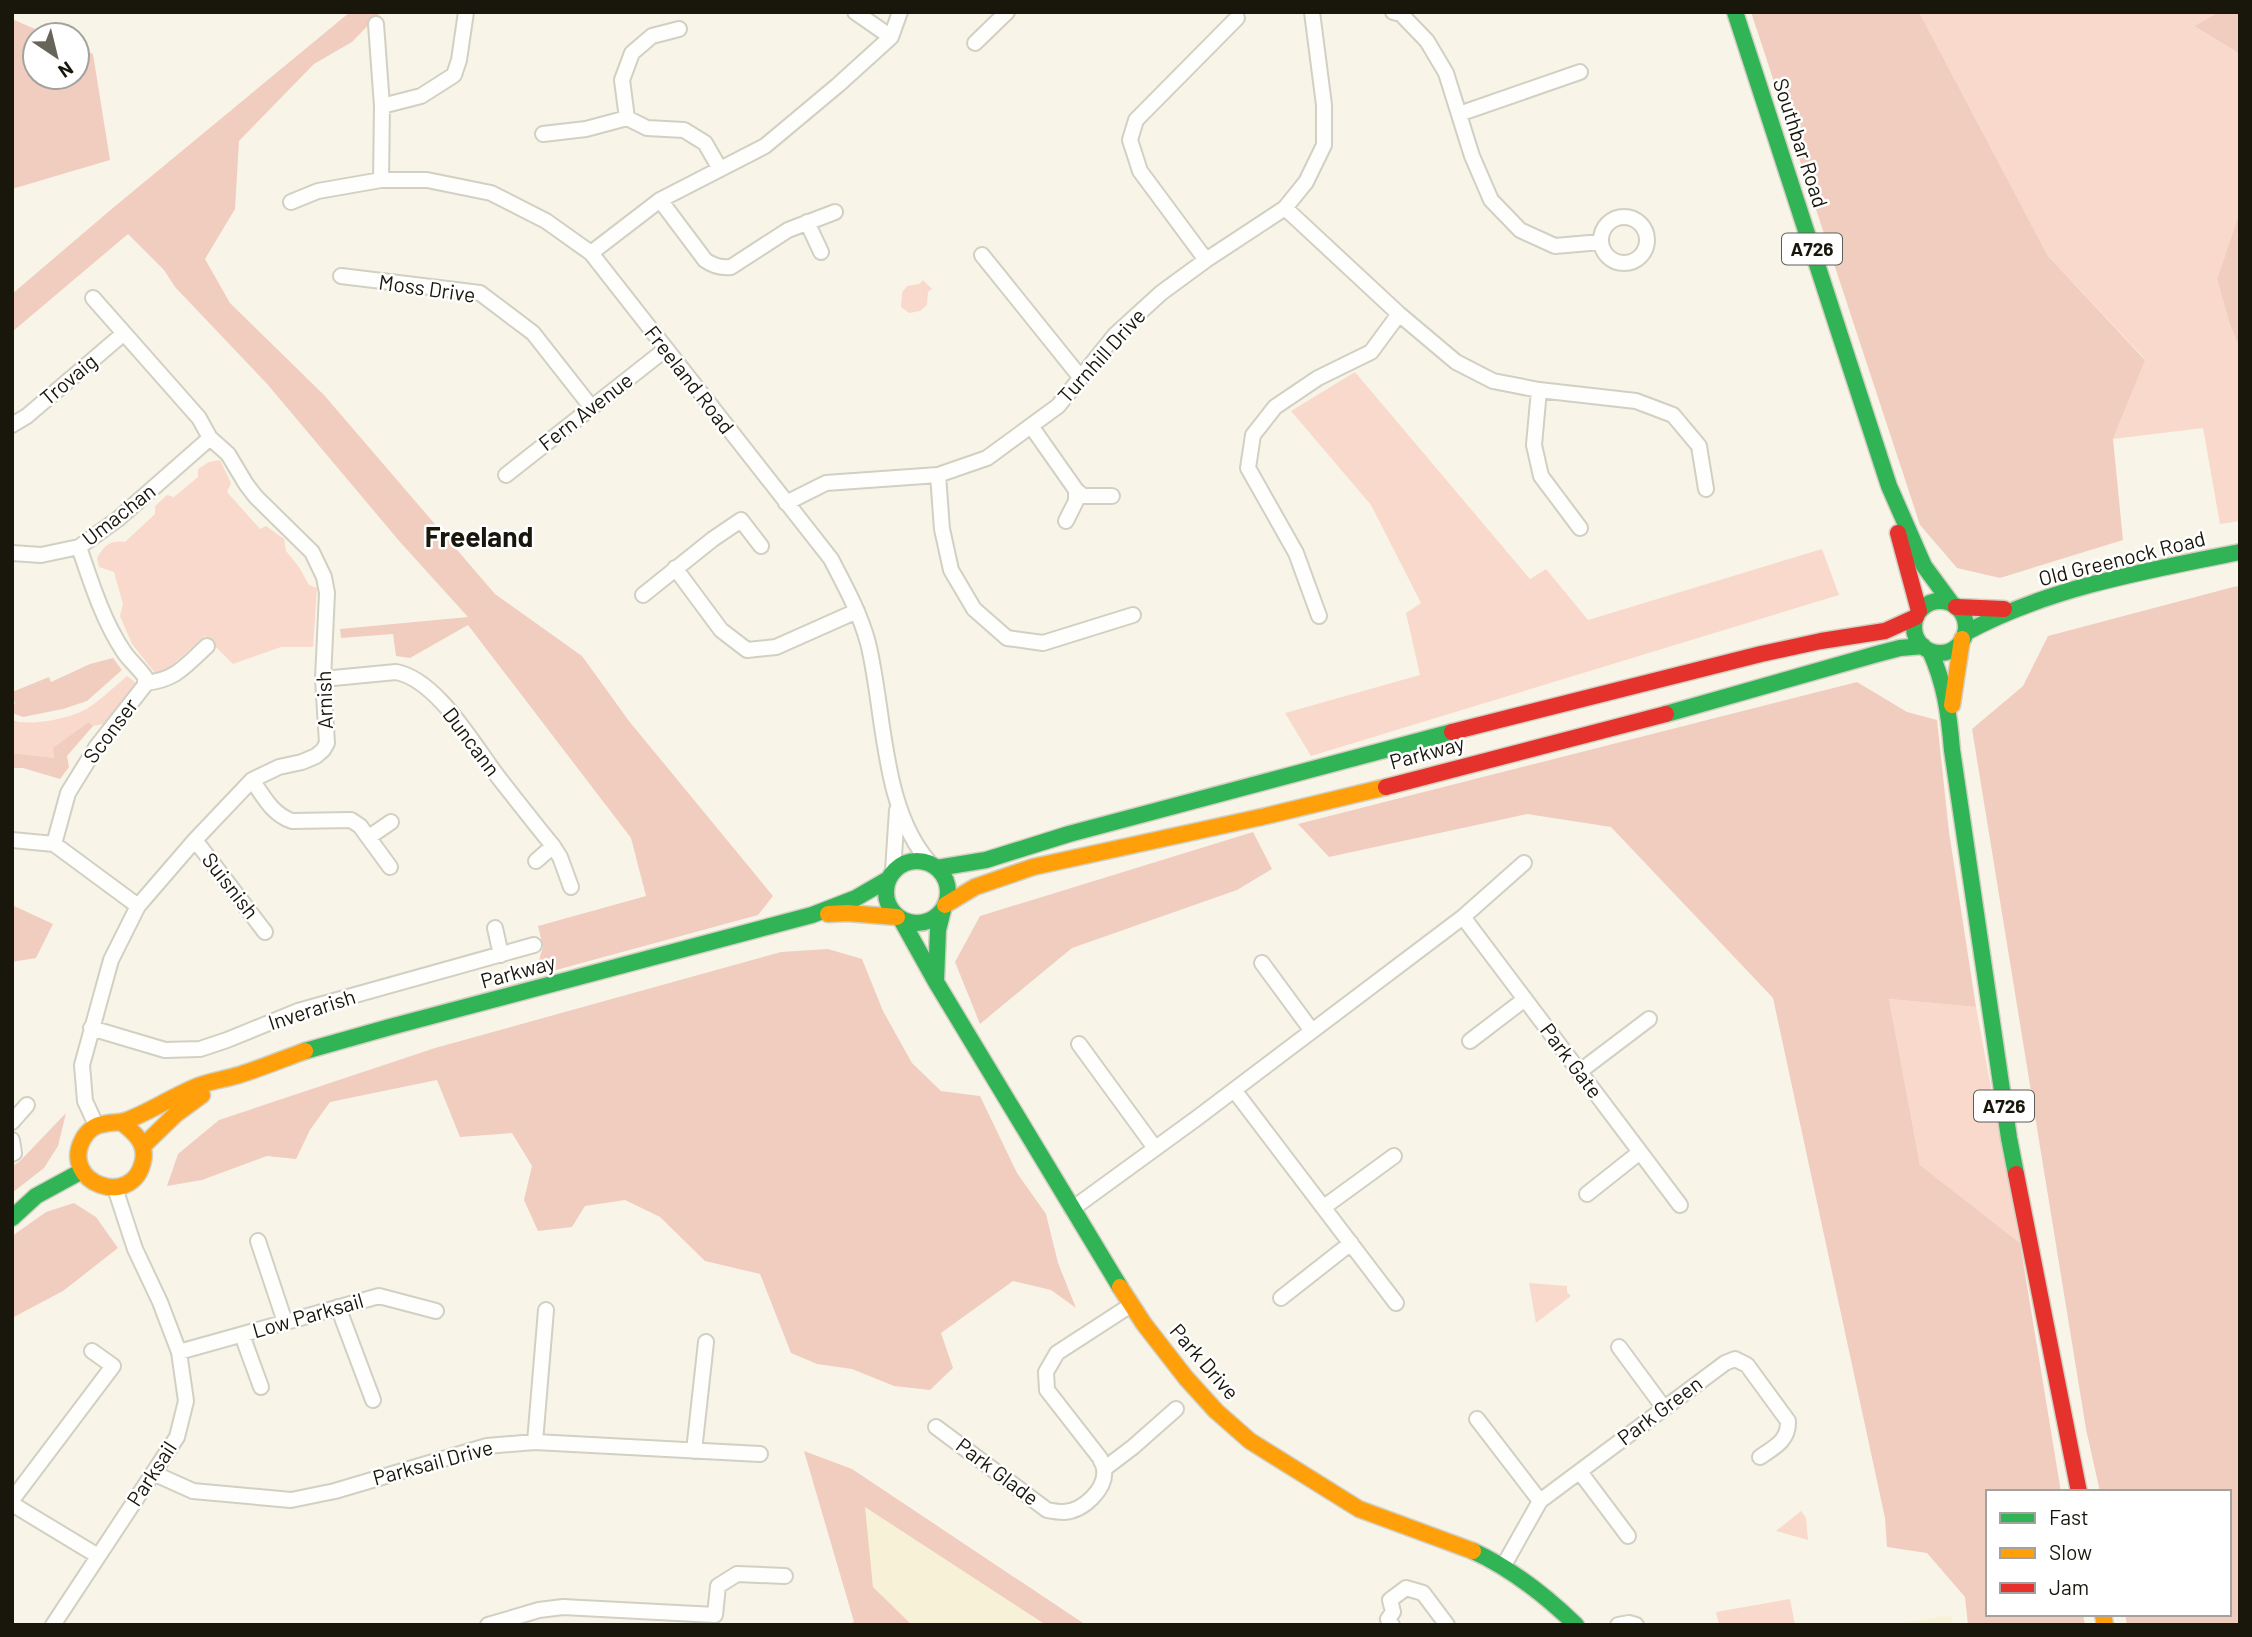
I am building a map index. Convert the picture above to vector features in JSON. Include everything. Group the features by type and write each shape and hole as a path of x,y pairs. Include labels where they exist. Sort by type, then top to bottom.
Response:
{"street":[{"path":"382,106 421,96 454,75 466,12"},
{"path":"855,12 891,37"},
{"path":"591,253 660,200 765,146 891,37 900,12"},
{"path":"975,43 1007,12"},
{"name":"Turnhill Drive","path":"786,503 826,483 938,475 987,458 1058,406 1115,335 1161,293 1285,208 1306,182 1324,145 1324,106 1312,12"},
{"path":"1393,12 1401,14 1427,41 1446,73 1472,156 1491,200 1520,230 1555,246 1601,242"},
{"name":"Southbar Road","path":"1735,12 1889,486 1924,566 1954,605"},
{"path":"1206,260 1140,171 1130,140 1136,120 1237,18"},
{"path":"376,24 382,106 381,180"},
{"path":"627,118 622,80 632,53 652,36 679,29"},
{"path":"1459,114 1580,72"},
{"path":"543,134 586,129 627,118 647,128 684,130 705,143 720,169"},
{"name":"Freeland Road","path":"291,202 318,191 381,180 427,180 491,193 547,221 591,253 831,559 857,611 868,643 884,740 898,802 910,835 934,866"},
{"path":"660,200 705,260 722,268 731,268 788,230 835,212"},
{"path":"1285,208 1399,314 1456,362 1493,381 1539,390 1636,401 1674,415 1699,446 1706,489"},
{"path":"807,222 821,251"},
{"path":"982,255 1081,378"},
{"name":"Moss Drive","path":"341,276 480,293 533,333 592,408"},
{"name":"Arnish","path":"93,298 199,418 210,438 228,454 256,497 303,542 318,561 327,593 323,679 327,737 323,750 302,762 279,767 252,780 138,906 111,960 82,1065 85,1101 96,1125"},
{"path":"1319,616 1296,553 1248,468 1253,435 1275,407 1318,378 1371,352 1399,314"},
{"name":"Trovaig","path":"12,425 27,416 124,334"},
{"name":"Fern Avenue","path":"506,475 666,349"},
{"path":"1539,390 1534,445 1541,476 1580,528"},
{"path":"1031,426 1076,491 1083,496 1112,496"},
{"name":"Umachan","path":"12,553 41,555 79,547 118,519 210,438"},
{"path":"938,475 942,529 951,570 974,610 1007,638 1043,643 1133,615"},
{"name":"Southbar Road","path":"1889,486 1899,542 1917,614"},
{"path":"1066,522 1076,501 1076,491"},
{"path":"643,595 741,520 761,546"},
{"name":"Sconser","path":"54,844 68,793 97,746 145,683 145,677 125,654 114,635 89,578 79,547"},
{"name":"Old Greenock Road","path":"1964,636 1987,620 2065,592 2240,552"},
{"path":"675,568 721,630 747,650 776,647 857,611"},
{"path":"1934,601 1954,605 1964,618 1964,636 1958,645 1945,652 1926,648 1914,632 1917,614 1934,601"},
{"name":"Old Greenock Road","path":"1954,605 1977,609 2016,609"},
{"name":"Parkway","path":"934,866 963,866 996,859 1091,828 1500,719 1761,653 1885,631 1917,614"},
{"name":"A726","path":"1949,717 1964,636"},
{"path":"145,683 162,682 171,678 207,646"},
{"name":"Parkway","path":"944,907 975,887 1014,872 1299,808 1665,715 1900,648 1926,648"},
{"name":"A726","path":"1926,648 1941,676 1949,717 2009,1138 2079,1490"},
{"name":"Duncann","path":"323,679 396,672 416,679 449,709 553,846 571,887"},
{"path":"252,780 269,805 283,818 292,821 351,820 360,826 390,867"},
{"name":"Freeland Road","path":"890,876 898,802"},
{"path":"369,837 391,822"},
{"path":"12,840 54,844 138,906"},
{"name":"Suisnish","path":"195,840 265,932"},
{"path":"536,860 553,846"},
{"path":"936,982 938,930 944,907 948,890 946,879 934,866 921,860 901,865 890,876 885,890 886,900 890,909 900,919 915,924 926,922 935,918 944,907"},
{"path":"1072,1209 1463,918 1524,863"},
{"name":"Parkway","path":"121,1122 198,1086 331,1043 812,915 856,898 890,876"},
{"name":"Parkway","path":"812,915 847,913 900,919"},
{"name":"Park Gate","path":"1463,918 1679,1205"},
{"name":"Park Drive","path":"900,919 1132,1305 1164,1352 1192,1386 1251,1442 1333,1494 1365,1512 1457,1544 1504,1565 1547,1595 1576,1625"},
{"path":"495,928 501,955"},
{"name":"Inverarish","path":"91,1028 165,1050 200,1049 298,1012 534,945"},
{"path":"1262,963 1312,1031"},
{"path":"1470,1041 1525,999"},
{"path":"1579,1072 1649,1020"},
{"path":"1079,1044 1154,1148"},
{"name":"Parkway","path":"143,1146 189,1102 237,1075"},
{"path":"1234,1090 1396,1303"},
{"path":"12,1122 27,1105"},
{"path":"121,1122 136,1133 143,1146 141,1168 135,1178 126,1185 115,1188 96,1185 82,1171 78,1150 81,1140 96,1125 121,1122"},
{"path":"1587,1194 1640,1153"},
{"path":"1324,1207 1394,1156"},
{"path":"12,1217 36,1196 82,1171"},
{"name":"Parksail","path":"53,1625 177,1437 186,1401 179,1352 131,1239 115,1188"},
{"path":"258,1241 285,1322"},
{"path":"1281,1298 1351,1243"},
{"name":"Low Parksail","path":"179,1352 379,1296 436,1311"},
{"path":"1132,1305 1057,1353 1046,1372 1046,1390 1100,1458 1104,1469 1176,1409"},
{"path":"338,1307 373,1400"},
{"path":"535,1442 546,1310"},
{"path":"242,1335 261,1387"},
{"path":"694,1451 706,1342"},
{"path":"1619,1347 1664,1408"},
{"path":"92,1352 113,1366 12,1502 98,1556"},
{"name":"Park Green","path":"1504,1565 1540,1501 1725,1363 1735,1359 1747,1365 1788,1421 1784,1440 1760,1457"},
{"path":"1477,1419 1540,1501"},
{"name":"Park Glade","path":"936,1427 1047,1510 1065,1512 1080,1508 1098,1490 1104,1469"},
{"name":"Parksail Drive","path":"153,1473 193,1491 290,1500 335,1490 487,1446 535,1442 760,1454"},
{"path":"1580,1472 1628,1536"},
{"path":"488,1625 519,1620 539,1610 579,1606 715,1615 718,1586 737,1574 785,1576"},
{"path":"1392,1625 1388,1619 1393,1612 1390,1600 1406,1588 1423,1592 1447,1625"},
{"path":"1618,1625 1636,1625"}],"shaded area":[{"path":"350,12 381,12 352,42 314,64 239,141 235,209 205,259 230,303 324,395 495,594 582,656 629,721 773,896 758,915 534,976 543,947 538,926 646,896 631,838 468,625 410,658 396,656 393,634 341,638 340,629 468,617 400,542 268,385 128,234 12,332 12,294"},
{"path":"1751,12 1919,12 2048,256 2145,360 2113,439 2123,540 2000,578 1957,568 1920,525"},
{"path":"1919,12 2219,12 2194,26 2240,54 2240,211 2217,279 2240,349 2240,521 2220,524 2203,428 2113,439 2145,359 2048,256"},
{"path":"2219,12 2240,12 2240,54 2194,26"},
{"path":"12,19 21,23 21,91 91,91 91,53 93,54 110,160 12,189"},
{"path":"2240,211 2240,349 2217,279"},
{"path":"923,280 932,289 928,292 927,305 920,311 909,313 901,307 902,293 907,286 919,284"},
{"path":"1355,372 1530,579 1546,569 1588,620 1822,549 1839,595 1311,756 1285,713 1420,675 1406,613 1421,603 1371,505 1291,411"},
{"path":"220,460 231,483 227,492 260,529 266,526 284,539 286,551 309,585 317,588 313,647 281,647 233,664 205,636 171,666 167,675 159,678 132,644 120,616 123,604 114,572 99,567 97,558 108,544 125,542 155,514 155,506 167,495 174,497 198,477 198,469 209,462"},
{"path":"2237,586 2240,592 2240,1625 2127,1625 2125,1616 2231,1616 2231,1490 2100,1490 2086,1429 1972,729 2023,686 2048,636"},
{"path":"113,658 122,670 87,701 23,717 12,713 15,702 12,700 12,692 49,677 51,682 90,664"},
{"path":"127,676 136,683 135,687 103,724 93,726 89,722 54,758 12,753 12,720 40,722 81,712"},
{"path":"1857,682 1907,712 1937,720 1949,832 1976,1007 1889,999 1920,1165 2020,1243 2061,1490 1986,1490 1986,1616 2083,1616 2085,1625 1968,1625 1965,1597 1927,1553 1887,1547 1885,1518 1773,998 1611,827 1527,814 1329,857 1298,824"},
{"path":"89,722 93,726 67,756 69,767 60,779 23,768 12,768 12,753 54,758 53,748"},
{"path":"1253,832 1272,869 1237,890 1072,948 980,1024 955,962 980,916"},
{"path":"12,905 53,924 36,958 12,962"},
{"path":"828,949 862,959 883,1011 912,1063 941,1091 980,1096 1017,1173 1046,1214 1058,1263 1076,1308 1051,1290 1013,1281 941,1333 953,1368 930,1390 894,1386 852,1369 817,1364 791,1353 760,1274 705,1261 660,1217 625,1200 585,1206 572,1227 538,1231 524,1200 532,1166 512,1133 460,1137 437,1080 330,1102 310,1130 296,1159 267,1156 202,1180 167,1186 178,1154 219,1120 435,1048 781,952"},
{"path":"1889,999 1976,1007 2020,1243 1920,1165"},
{"path":"66,1113 58,1146 44,1168 12,1193 12,1166"},
{"path":"74,1203 96,1217 118,1248 63,1291 12,1318 12,1236 46,1212"},
{"path":"1529,1283 1567,1286 1567,1292 1571,1296 1536,1323"},
{"path":"804,1451 852,1469 1086,1625 1046,1625 865,1507 873,1587 912,1625 845,1625 854,1622"},
{"path":"864,1506 1046,1625 912,1625 873,1587"},
{"path":"1801,1511 1806,1518 1808,1540 1776,1531"},
{"path":"1790,1599 1795,1625 1719,1625 1716,1612"},
{"path":"1951,1615 1954,1625 1891,1625"}],"traffic: fast":[{"path":"1735,12 1889,486 1924,566 1952,604"},
{"path":"1965,633 1997,617 2064,592 2240,552"},
{"path":"1940,601 1950,603 1958,609 1964,617 1966,627 1964,637 1958,645 1950,651 1940,653 1930,651 1922,645 1916,637 1914,627 1916,617 1922,609 1930,603 1940,601"},
{"path":"1666,714 1877,654 1923,646"},
{"path":"1930,651 1943,687 1948,712 2016,1174"},
{"path":"937,868 986,860 1069,834 1452,732"},
{"path":"911,861 923,861 939,870 946,880 948,892 946,904 939,914 923,923 911,923 900,918 891,909 886,898 886,886 891,875 900,866 911,861"},
{"path":"305,1051 812,915 856,898 887,880"},
{"path":"936,981 938,930 943,910"},
{"path":"902,921 1120,1287"},
{"path":"12,1218 36,1196 82,1171"},
{"path":"1473,1551 1527,1583 1576,1625"}],"traffic: slow":[{"path":"1952,705 1962,639"},
{"path":"945,905 975,887 1033,867 1386,787"},
{"path":"828,914 897,917"},
{"path":"121,1122 141,1143 143,1161 137,1176 126,1184 113,1187 100,1185 89,1178 81,1168 78,1155 83,1139 92,1129 125,1121 198,1086 239,1075 305,1051"},
{"path":"143,1146 176,1114 202,1095"},
{"path":"1120,1287 1144,1324 1186,1378 1216,1411 1250,1441 1359,1509 1473,1551"},
{"path":"2103,1616 2105,1625"}],"traffic: jam":[{"path":"1898,533 1919,611"},
{"path":"1956,607 2004,609"},
{"path":"1452,732 1761,654 1885,631 1916,617"},
{"path":"1386,787 1666,714"},
{"path":"2016,1174 2079,1490"}],"district":[{"name":"Freeland","path":"479,537"}]}
